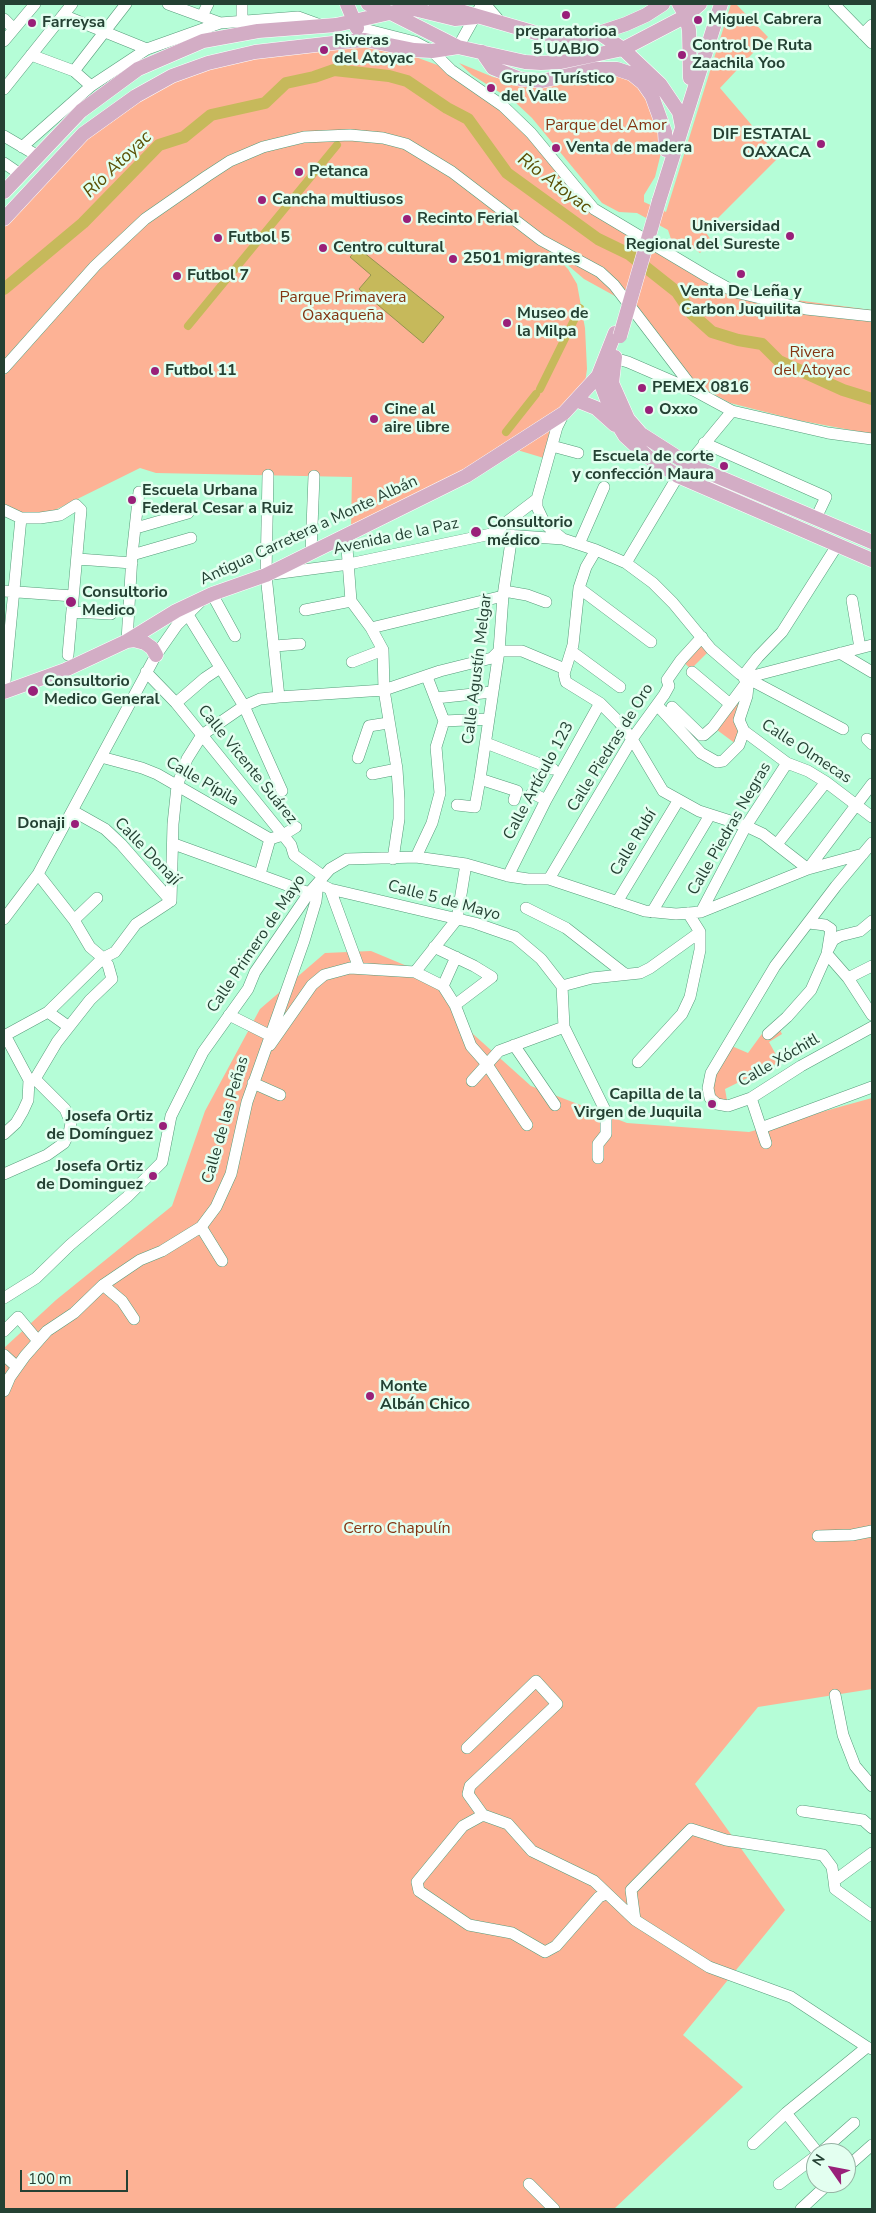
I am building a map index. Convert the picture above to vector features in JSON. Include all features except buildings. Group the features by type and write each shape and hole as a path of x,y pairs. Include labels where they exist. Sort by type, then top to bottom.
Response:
{"main road":[{"path":"347,4 354,22 366,40"},
{"path":"368,4 391,13 458,47 525,62 541,63 561,62 623,49 655,34 686,16 700,4"},
{"path":"436,4 481,8 502,24 536,33 573,36 595,33 646,15 662,4"},
{"path":"679,4 686,16 690,48 690,78"},
{"path":"656,200 666,150 713,4"},
{"path":"625,436 614,418 604,383 656,200 682,128 721,4"},
{"path":"4,192 81,111 138,69 203,41 258,31 336,25 414,9 448,19 481,8"},
{"path":"336,25 345,30 345,38 342,42"},
{"path":"595,33 623,49 660,84 679,112 682,128"},
{"path":"595,33 602,54"},
{"path":"4,219 83,134 136,96 172,76 208,63 255,52 342,42 366,40 414,50 432,51 458,47"},
{"path":"482,52 493,68 520,79 542,81 596,69 617,69 632,74 643,83 652,96 665,132 666,150"},
{"path":"614,362 617,335"},
{"name":"Antigua Carretera a Monte Albán","path":"208,596 266,575 466,476 564,412 604,383 614,362"},
{"path":"564,412 581,402 604,383"},
{"path":"604,383 628,419 641,434 662,449 688,464 872,542"},
{"path":"581,402 596,408 648,457 678,476 872,560"},
{"path":"4,692 65,670 127,641 176,611 208,596"},
{"path":"127,641 134,640 145,643 152,648 156,655"}],"street":[{"path":"4,41 35,4"},
{"path":"4,89 72,4"},
{"path":"74,70 126,4"},
{"path":"168,4 220,23"},
{"path":"202,16 208,4"},
{"path":"242,4 242,20"},
{"path":"834,4 872,43"},
{"path":"458,47 465,32 481,8"},
{"path":"63,15 148,49"},
{"path":"22,147 91,86 148,49 220,23 298,17 320,25"},
{"path":"4,19 14,29"},
{"path":"354,22 368,30 415,42 432,51 451,70"},
{"path":"863,34 872,24"},
{"path":"414,50 451,70 503,106 531,133 594,209 708,277 735,292 806,308 872,316"},
{"path":"31,55 74,70 91,86"},
{"path":"4,368 95,266 145,219 207,176 230,162 263,147 290,140 350,134 383,138 406,144 452,172 541,240 600,272 626,300 695,391"},
{"path":"4,136 38,156"},
{"path":"4,163 20,174"},
{"path":"614,362 621,360 628,362 695,391 732,411 872,440"},
{"path":"626,563 678,476 732,411"},
{"path":"564,412 557,427 536,499 537,507 545,524 563,539 626,563 653,583 711,649 744,679 843,729"},
{"path":"704,443 826,497 816,518"},
{"path":"552,446 578,453"},
{"path":"268,475 266,575 279,697"},
{"path":"311,552 314,476"},
{"path":"579,544 604,487"},
{"path":"127,641 132,559 139,492"},
{"path":"492,534 536,499"},
{"path":"4,510 21,518 60,515 76,505 81,510 68,655"},
{"path":"136,528 188,513"},
{"path":"4,692 9,591 21,518"},
{"name":"Avenida de la Paz","path":"266,575 349,564 492,534 563,539"},
{"name":"Calle Agustín Melgar","path":"457,805 475,807 500,651 503,594 512,535"},
{"path":"346,536 351,601 371,628 383,650 384,690 397,769 399,820 393,859"},
{"path":"78,559 132,559 191,538"},
{"path":"672,707 701,735 704,735 713,727 730,704 758,657 782,632 838,544"},
{"path":"596,550 586,567 579,588 576,627 571,652 564,669 564,678 566,682 600,703 619,722 632,739 663,791 678,801 710,815 746,826 777,844 808,869 872,784"},
{"path":"579,588 651,642"},
{"path":"9,591 73,596"},
{"path":"371,628 503,594 527,595 546,602"},
{"path":"208,596 235,636"},
{"name":"Antigua Carretera a Monte Albán","path":"4,919 38,874 156,655 177,626 208,596"},
{"path":"852,600 860,648"},
{"path":"305,610 351,601"},
{"path":"72,612 112,614"},
{"path":"188,615 244,706 282,791"},
{"name":"Calle Piedras de Oro","path":"549,879 632,739 669,686 667,680 671,673 702,637"},
{"path":"275,646 300,644"},
{"path":"744,679 872,646"},
{"path":"352,662 383,650"},
{"path":"4,1174 46,1155 64,1143 71,1123 65,1109 32,1080 4,1036 48,1012 103,958 115,952 136,924 171,901 174,844 173,824 177,786 187,759 202,735 244,706 260,699 384,690 440,671 492,658 500,651 522,651 564,669"},
{"path":"571,652 620,687"},
{"path":"840,653 872,672"},
{"path":"176,703 204,678 220,668"},
{"name":"Calle Vicente Suárez","path":"146,672 176,703 283,835 291,845 294,855 320,879"},
{"path":"692,672 730,704"},
{"path":"416,857 432,823 440,794 436,748 444,721 426,677"},
{"name":"Calle Olmecas","path":"744,679 747,696 739,720 744,730 787,763 808,771 826,782 872,817"},
{"path":"436,698 492,692"},
{"name":"Calle Artículo 123","path":"508,876 546,800 600,703"},
{"path":"657,705 701,753 717,762 723,761 739,745 744,730"},
{"path":"444,721 488,719"},
{"path":"358,758 369,726 388,723"},
{"path":"486,743 552,769"},
{"name":"Calle Pípila","path":"101,757 157,774 270,839"},
{"name":"Calle Piedras Negras","path":"701,912 746,826 787,763"},
{"path":"372,774 397,769"},
{"path":"480,779 517,791 514,800"},
{"path":"777,844 826,782"},
{"path":"532,793 546,800"},
{"name":"Calle Rubí","path":"617,902 678,801"},
{"name":"Calle Donají","path":"73,811 105,829 121,844 171,901"},
{"path":"652,912 710,815"},
{"path":"260,874 270,839 283,835 296,827"},
{"path":"872,843 836,886 809,923 825,925 831,930 827,952 848,978 872,1015"},
{"name":"Calle Donají","path":"174,844 309,893"},
{"name":"Calle Primero de Mayo","path":"4,1298 36,1278 70,1245 127,1197 162,1162 171,1116 204,1052 248,989 256,972 309,893 320,879 347,859 416,857 466,864 508,876 528,879 549,879 652,912 688,913 701,912 808,869 864,854"},
{"path":"415,972 457,919 466,864"},
{"path":"4,1134 16,1122 23,1111 28,1100 32,1080 57,1042 104,985 112,979 108,965 90,947 74,920 38,874"},
{"name":"Calle 5 de Mayo","path":"320,879 330,889 457,919 515,937 541,959 562,986"},
{"name":"Calle de las Peñas","path":"4,1392 10,1377 17,1367 47,1331 74,1314 103,1284 140,1260 162,1251 201,1227 216,1206 231,1174 253,1083 304,941 316,901 320,879"},
{"path":"330,889 359,968"},
{"path":"74,920 97,898"},
{"path":"526,908 566,928 626,974"},
{"path":"638,1062 682,1014 690,997 696,969 700,932 688,913"},
{"path":"768,1034 811,990 833,940 840,936 860,931 872,921"},
{"name":"Calle Xóchitl","path":"809,923 775,966 711,1072 708,1088 710,1098 717,1104 728,1106 751,1098 801,1066 872,1027"},
{"path":"598,1158 598,1144 606,1134 606,1112 564,1027 562,986 592,978 640,973 650,968 700,932"},
{"path":"434,947 492,977 457,1009"},
{"path":"443,986 456,958"},
{"path":"848,978 872,966"},
{"path":"263,1054 312,985 324,975 340,969 359,968 415,972 443,986 457,1009 473,1048 486,1063 526,1125"},
{"path":"48,1012 69,1027"},
{"path":"229,1015 269,1036"},
{"path":"472,1081 486,1063 500,1051 564,1027"},
{"path":"514,1045 555,1104"},
{"path":"253,1083 277,1094"},
{"path":"761,1128 872,1087"},
{"path":"751,1098 766,1142"},
{"path":"201,1227 222,1261"},
{"path":"103,1284 122,1301 134,1319"},
{"path":"4,1331 18,1318 38,1341"},
{"path":"4,1355 17,1367"},
{"path":"818,1536 852,1535 872,1531"},
{"path":"467,1748 536,1681 557,1704 470,1786 468,1794 483,1814 508,1824 532,1851 594,1881 635,1920 708,1968 791,1997 869,2048 786,2113 753,2144"},
{"path":"835,1695 842,1735 855,1766 872,1786"},
{"path":"802,1811 863,1820 872,1828"},
{"path":"483,1814 462,1826 417,1882 419,1891 469,1925 512,1934 545,1952 556,1946 599,1897 606,1894"},
{"path":"635,1920 631,1890 691,1829 726,1840 823,1855 832,1867 835,1890 872,1916"},
{"path":"834,1881 872,1853"},
{"path":"786,2113 811,2143"},
{"path":"831,2143 854,2124"},
{"path":"856,2159 872,2145"},
{"path":"779,2184 806,2164"},
{"path":"529,2184 554,2209"},
{"path":"801,2209 818,2193"}],"green space":[{"name":"Parque del Amor","path":"731,4 736,4 768,37 720,88 779,157 705,231 711,240 700,253 684,241 677,244 671,239 668,230 637,213 619,212 602,203 532,118 515,102 472,75 459,63 493,77 514,81 621,69 649,95 663,145 655,177 644,195 644,202 666,212"},
{"name":"Parque Primavera Oaxaqueña","path":"372,41 451,70 503,106 589,204 735,292 872,310 872,434 797,420 730,403 693,383 633,306 584,279 542,243 568,269 577,284 585,328 587,369 585,383 575,397 507,448 351,527 352,477 156,473 140,468 53,511 22,516 4,506 4,376 39,333 4,370 4,219 83,134 202,65","holes":["378,141 416,144 493,201 413,152"]},
{"path":"555,422 547,459 514,449"},
{"path":"702,637 711,649 691,669 681,660"},
{"path":"748,686 740,730 736,744 713,727"},
{"name":"Cerro Chapulín","path":"371,951 431,976 473,1034 531,1086 627,1123 749,1132 872,1098 872,1689 758,1707 695,1784 785,1910 683,2035 743,2087 614,2209 4,2209 4,1348 56,1300 172,1206 205,1111 260,1009 325,953"},
{"path":"779,1028 782,1034 769,1042 780,1062 725,1089 728,1106 710,1098 711,1073 727,1044 748,1053 764,1031"}],"shaded area":[{"path":"358,248 444,317 423,343 359,289 371,275 350,257"}],"waterway":[{"name":"Río Atoyac","path":"4,289 83,223 159,145 184,137 211,115 265,103 286,83 314,77 334,70 389,76 407,81 447,108 468,119 507,173 598,239 629,254 677,292 692,314 712,332 738,340 762,344 779,361 843,390 872,399"},
{"path":"188,326 337,145"},
{"path":"540,389 580,308"},
{"path":"506,432 536,394"}],"place":[{"name":"preparatorioa 5 UABJO","path":"566,15"},
{"name":"Miguel Cabrera","path":"698,20"},
{"name":"Farreysa","path":"32,23"},
{"name":"Riveras del Atoyac","path":"324,50"},
{"name":"Control De Ruta Zaachila Yoo","path":"682,55"},
{"name":"Grupo Turístico del Valle","path":"491,88"},
{"name":"DIF ESTATAL OAXACA","path":"821,144"},
{"name":"Venta de madera","path":"556,148"},
{"name":"Petanca","path":"299,172"},
{"name":"Cancha multiusos","path":"262,200"},
{"name":"Recinto Ferial","path":"407,219"},
{"name":"Universidad Regional del Sureste","path":"790,236"},
{"name":"Futbol 5","path":"218,238"},
{"name":"Centro cultural","path":"323,248"},
{"name":"2501 migrantes","path":"453,259"},
{"name":"Venta De Leña y Carbon Juquilita","path":"741,274"},
{"name":"Futbol 7","path":"177,276"},
{"name":"Museo de la Milpa","path":"507,323"},
{"name":"Futbol 11","path":"155,371"},
{"name":"PEMEX 0816","path":"642,388"},
{"name":"Oxxo","path":"649,410"},
{"name":"Cine al aire libre","path":"374,419"},
{"name":"Escuela de corte y confección Maura","path":"724,466"},
{"name":"Escuela Urbana Federal Cesar a Ruiz","path":"132,500"},
{"name":"Consultorio médico","path":"476,532"},
{"name":"Consultorio Medico","path":"71,602"},
{"name":"Consultorio Medico General","path":"33,691"},
{"name":"Donaji","path":"75,824"},
{"name":"Capilla de la Virgen de Juquila","path":"712,1104"},
{"name":"Josefa Ortiz de Domínguez","path":"163,1126"},
{"name":"Josefa Ortiz de Dominguez","path":"153,1176"},
{"name":"Monte Albán Chico","path":"370,1396"}],"park label":[{"name":"Rivera del Atoyac","path":"812,362"}]}
